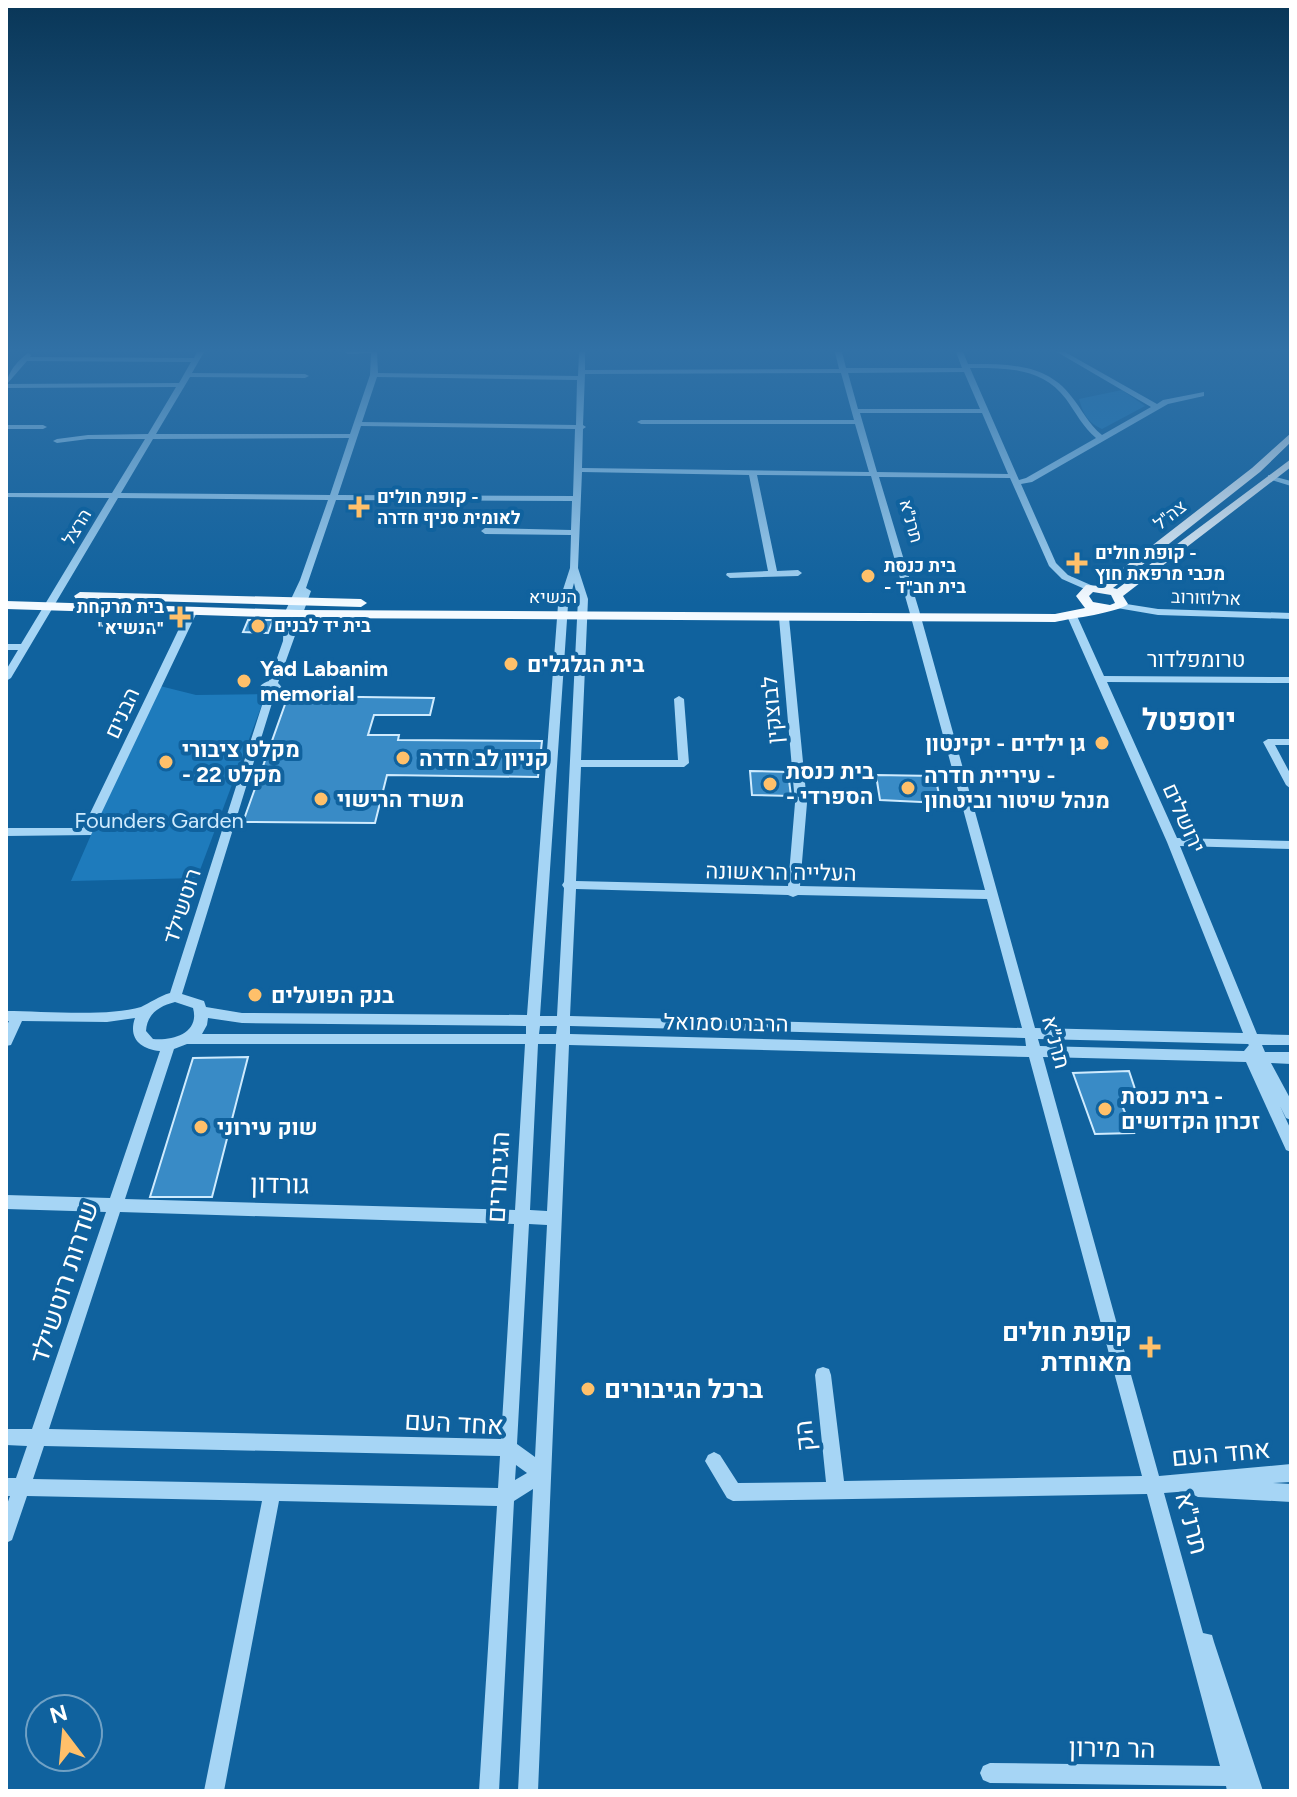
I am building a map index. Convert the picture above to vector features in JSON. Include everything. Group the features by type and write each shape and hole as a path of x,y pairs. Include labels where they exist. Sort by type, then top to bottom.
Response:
{"main road":[{"name":"צה\"ל","path":"1105,588 1265,463 1291,436"},
{"name":"צה\"ל","path":"1119,600 1291,462"},
{"path":"1099,608 1085,602 1082,596 1090,588 1105,588 1119,600"},
{"name":"הנשיא","path":"6,594 51,601 193,610 296,608"},
{"name":"הנשיא","path":"6,605 51,601 296,608 1072,616 1119,600"},
{"name":"הנשיא","path":"582,610 784,618 1056,609 1085,602"}],"street":[{"path":"57,441 150,436 354,436 296,608"},
{"name":"הרצל","path":"6,678 150,436"},
{"name":"הגיבורים","path":"489,1791 533,1020 563,610 574,568 582,436"},
{"name":"תרנ\"א","path":"864,436 916,614"},
{"path":"996,436 1052,564 1065,577 1090,588"},
{"path":"1098,436 1102,439"},
{"path":"580,470 1029,480 1107,436"},
{"path":"753,474 773,573"},
{"path":"1271,477 1291,484"},
{"path":"6,495 578,499"},
{"path":"485,531 576,533"},
{"name":"הגיבורים","path":"528,1791 582,610 581,583 574,568"},
{"path":"730,575 798,573"},
{"name":"ארלוזורוב","path":"1119,600 1158,612 1291,616"},
{"name":"רוטשילד","path":"175,997 296,608"},
{"name":"הבנים","path":"6,832 87,832 193,610"},
{"name":"תרנ״א","path":"916,614 1155,1485"},
{"name":"ירושלים","path":"1072,616 1173,842 1252,1039"},
{"name":"לבוצקין","path":"784,618 801,803 793,893"},
{"path":"6,647 24,647"},
{"name":"טרומפלדור","path":"1100,679 1291,680"},
{"path":"575,764 684,763 679,699"},
{"path":"1291,742 1268,742 1291,785"},
{"path":"1173,842 1291,845"},
{"name":"העלייה הראשונה","path":"568,885 793,893 993,895"},
{"path":"6,1041 12,1016 107,1017 146,1011 175,997 193,1000 202,1012 199,1026 187,1039 168,1046 143,1040 138,1026 146,1011"},
{"name":"הרברט סמואל","path":"202,1012 242,1018 533,1020 1291,1040"},
{"name":"הרברט סמואל","path":"187,1039 560,1039 1291,1058"},
{"path":"1252,1039 1291,1146"},
{"name":"שדרות רוטשילד","path":"6,1534 14,1488 40,1439 168,1046"},
{"path":"1258,1058 1291,1114"},
{"name":"גורדון","path":"6,1202 553,1218"},
{"name":"הק","path":"823,1375 836,1491"},
{"name":"אחד העם","path":"6,1437 508,1448 542,1473"},
{"name":"אחד העם","path":"714,1461 733,1492 1155,1485 1291,1473"},
{"path":"14,1488 505,1497 542,1473"},
{"name":"תרנ\"א","path":"1155,1485 1235,1784"},
{"name":"תרנ\"א","path":"1155,1485 1253,1791"},
{"name":"אחד העם","path":"1155,1485 1291,1493"},
{"path":"214,1791 272,1493"},
{"name":"הר מירון","path":"990,1773 1235,1784"}],"green space":[{"name":"Founders Garden","path":"156,685 196,695 266,694 197,878 71,881"}],"building":[{"name":"בית יד לבנים","path":"248,620 273,620 268,633 243,632"},
{"name":"קניון לב חדרה","path":"288,696 434,698 430,715 374,715 368,735 399,735 398,740 542,741 538,777 387,775 375,823 243,822"},
{"name":"בית כנסת - הספרדי","path":"750,771 788,772 791,796 752,795"},
{"name":"עיריית חדרה - מנהל שיטור וביטחון","path":"876,775 935,776 941,803 880,800"},
{"name":"שוק עירוני","path":"248,1057 212,1197 150,1197 193,1058"},
{"name":"בית כנסת - זכרון הקדושים","path":"1129,1071 1139,1101 1120,1101 1134,1133 1095,1134 1073,1073"}],"place":[{"name":"קופת חולים - לאומית סניף חדרה","path":"359,507"},
{"name":"קופת חולים - מכבי מרפאת חוץ","path":"1077,563"},
{"name":"בית כנסת - בית חב\"ד","path":"868,576"},
{"name":"בית מרקחת \"הנשיא\"","path":"180,617"},
{"name":"בית יד לבנים","path":"258,626"},
{"name":"בית הגלגלים","path":"511,664"},
{"name":"Yad Labanim memorial","path":"244,681"},
{"name":"גן ילדים - יקינטון","path":"1102,743"},
{"name":"קניון לב חדרה","path":"403,758"},
{"name":"מקלט ציבורי - מקלט 22","path":"166,762"},
{"name":"בית כנסת - הספרדי","path":"770,784"},
{"name":"עיריית חדרה - מנהל שיטור וביטחון","path":"908,788"},
{"name":"משרד הרישוי","path":"321,799"},
{"name":"בנק הפועלים","path":"255,995"},
{"name":"בית כנסת - זכרון הקדושים","path":"1105,1109"},
{"name":"שוק עירוני","path":"201,1127"},
{"name":"קופת חולים מאוחדת","path":"1150,1347"},
{"name":"ברכל הגיבורים","path":"588,1389"}],"district":[{"name":"יוספטל","path":"1189,719"}]}
